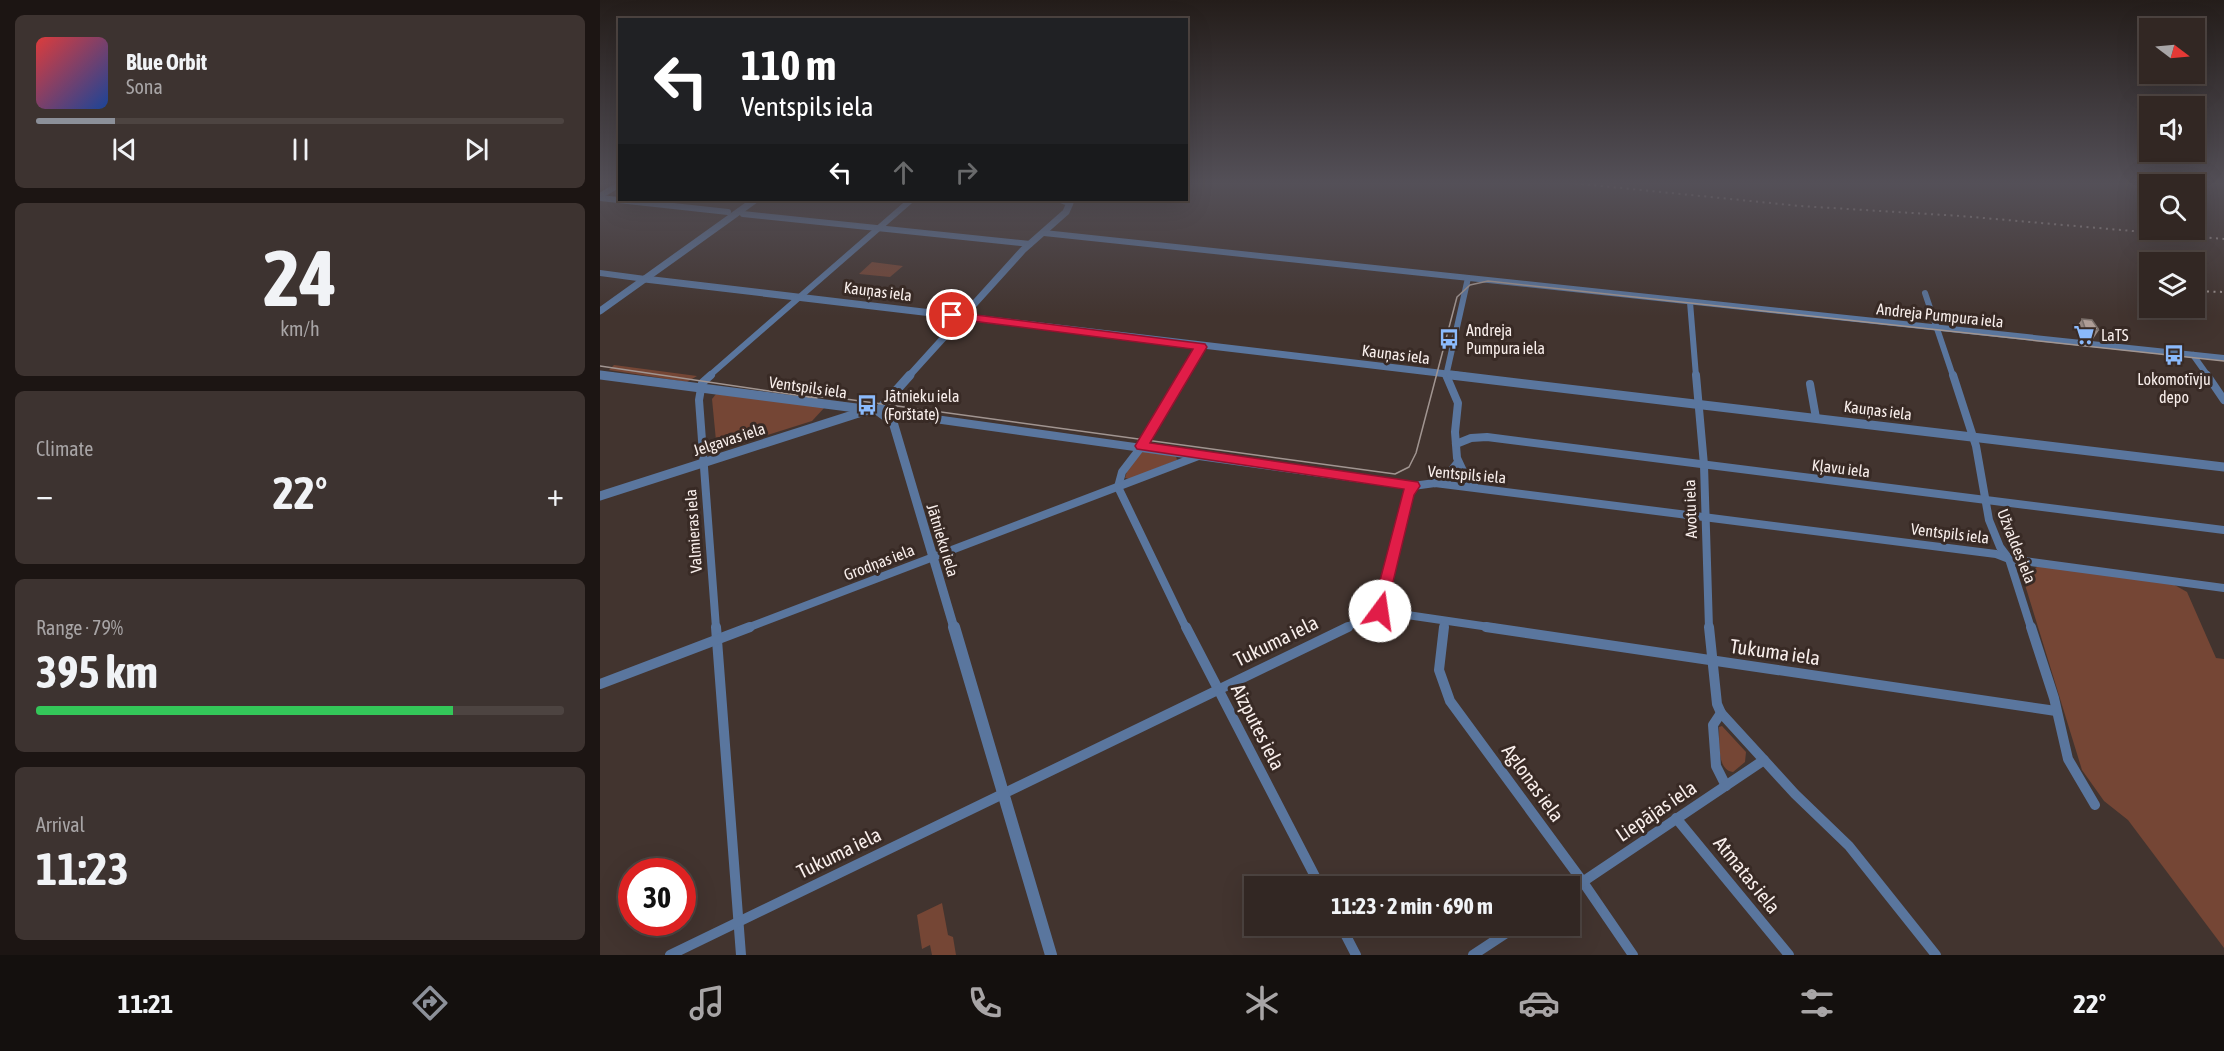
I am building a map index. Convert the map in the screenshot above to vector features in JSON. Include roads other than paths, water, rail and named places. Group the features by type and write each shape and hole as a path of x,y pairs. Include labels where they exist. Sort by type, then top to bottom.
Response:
{"street":[{"path":"600,311 718,227"},
{"path":"864,227 1030,244"},
{"path":"873,410 1049,227"},
{"path":"701,388 702,383 709,376 878,228"},
{"name":"Andreja Pumpura iela","path":"1044,233 2224,358"},
{"name":"Kauņas iela","path":"600,273 1201,347 2224,467"},
{"path":"1468,278 1446,375 1447,382 1458,402 1456,444 1458,462 1463,476 1476,488"},
{"name":"Užvaldes iela","path":"1925,293 1973,437 1984,500 1996,540 2009,559 2056,711 2068,759 2095,805"},
{"name":"Avotu iela","path":"1689,302 1704,465 1711,661 1714,693 1721,714 1849,846 1936,955"},
{"path":"1118,487 1122,472 1142,446 1201,347"},
{"path":"2193,355 2224,400"},
{"name":"Ventspils iela","path":"600,375 1202,454 1413,486 1435,483 1476,488 1996,554 2009,559 2224,588"},
{"path":"1810,384 1816,418"},
{"name":"Valmieras iela","path":"701,388 699,400 741,955"},
{"name":"Jelgavas iela","path":"600,496 873,410"},
{"name":"Jātnieku iela","path":"873,410 893,422 1051,955"},
{"name":"Kļavu iela","path":"1456,444 1471,438 1487,437 2224,530"},
{"name":"Grodņas iela","path":"600,684 1202,454"},
{"path":"1435,483 1448,476 1458,462"},
{"path":"1380,611 1407,495 1413,486"},
{"name":"Aizputes iela","path":"1118,487 1162,581 1315,876"},
{"name":"Tukuma iela","path":"670,955 1380,611 2056,711"},
{"name":"Aglonas iela","path":"1445,621 1439,670 1450,701 1583,882 1633,955"},
{"name":"Avotu iela","path":"1721,714 1713,725 1716,766 1726,786"},
{"name":"Liepājas iela","path":"1580,884 1764,760"},
{"name":"Atmatas iela","path":"1676,818 1789,955"},
{"path":"1346,936 1356,955"},
{"path":"1477,954 1503,936"}],"tram line":[{"path":"810,397 831,397 1395,474 1409,467 1416,453 1457,297 1470,285 1488,281 2224,361"},
{"path":"600,366 810,397"},
{"path":"810,397 817,398"}],"railway":[{"path":"2082,227 2224,239"},
{"path":"2205,291 2224,292"}],"place":[{"name":"LaTS","path":"2084,335"},
{"name":"Andreja Pumpura iela","path":"1449,339"},
{"name":"Lokomotīvju depo","path":"2174,355"},
{"name":"Jātnieku iela (Forštate)","path":"867,405"}]}
